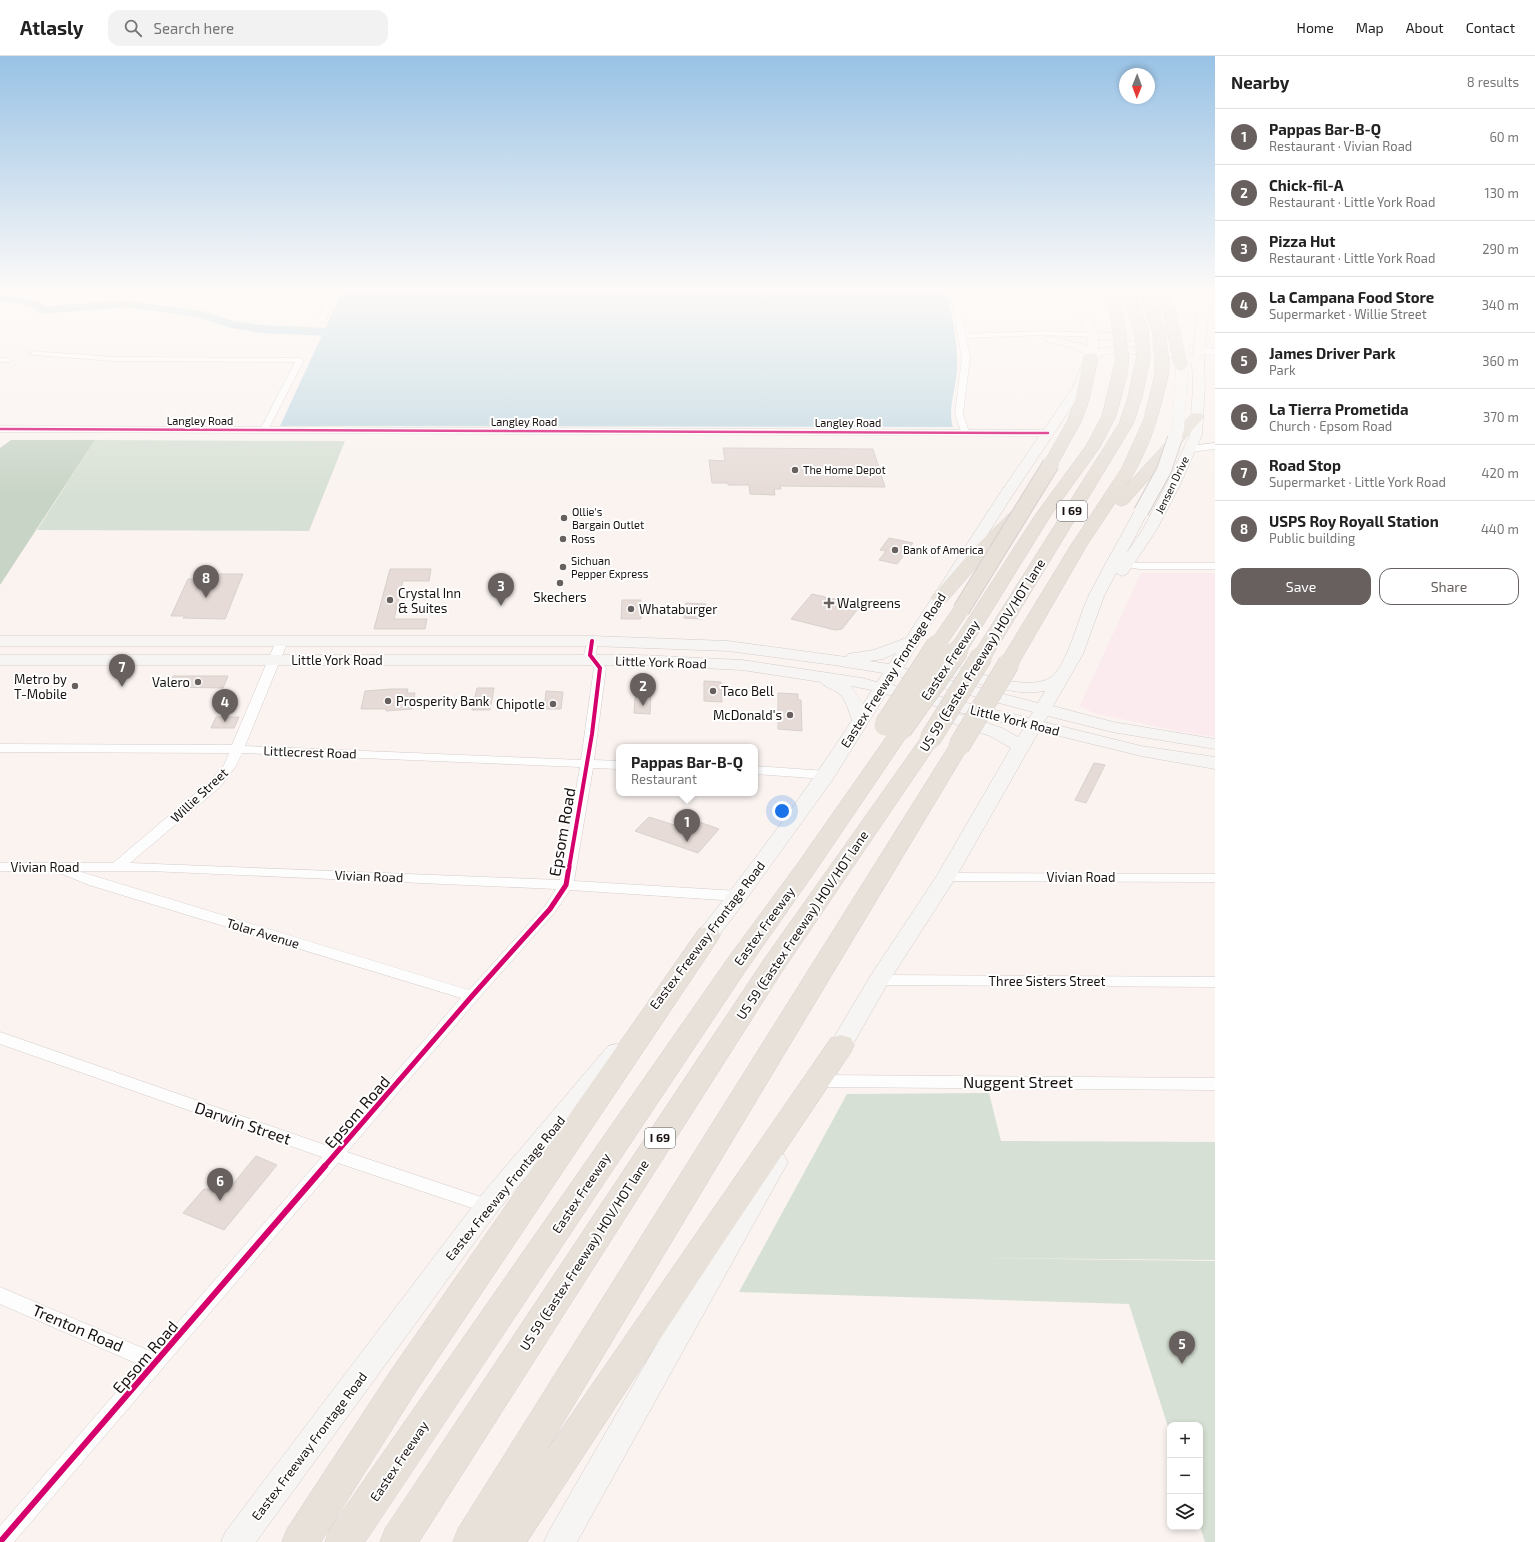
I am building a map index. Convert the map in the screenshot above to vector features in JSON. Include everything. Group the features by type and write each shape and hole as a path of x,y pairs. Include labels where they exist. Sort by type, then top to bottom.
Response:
{"highway":[{"path":"893,728 937,645 1051,464 1074,422 1082,400 1090,357"},
{"name":"Eastex Freeway","path":"343,1542 730,973 806,868 864,783 893,728 958,650 1044,514 1093,447 1109,416 1120,375 1122,357"},
{"name":"US 59 (Eastex Freeway) HOV/HOT lane","path":"398,1542 774,964 930,739 1126,424 1135,396 1143,357"},
{"name":"I 69","path":"471,1542 959,746 1079,545 1130,468 1145,436 1161,378 1162,357"},
{"path":"1180,357 1181,364"},
{"path":"1079,545 1150,470 1197,417"},
{"path":"940,598 980,552 1074,455 1093,447"},
{"path":"300,1542 408,1374 708,935"},
{"path":"506,1542 705,1244 841,1045"}],"main road":[{"name":"Eastex Freeway Frontage Road","path":"237,1542 487,1206 628,1038 738,896 826,775 1004,496 1079,387 1088,357"},
{"path":"560,1542 878,980 946,877 1078,648 1096,596 1164,470 1178,429 1182,357"},
{"name":"Jensen Drive","path":"1078,648 1126,564 1150,529 1173,485 1196,435 1199,357"},
{"name":"Little York Road","path":"0,641 592,641 746,648 893,670 1112,727 1215,744"},
{"path":"834,660 877,655 912,641 921,659 957,671 1005,684 1019,686 1048,686 1059,680"},
{"path":"50,661 61,642"},
{"path":"742,665 746,648"},
{"name":"Little York Road","path":"0,660 638,660 742,665 862,682 1141,751 1215,763"},
{"path":"803,674 838,685 849,693 864,715 876,707 888,706 910,708 935,713 985,727 1023,745 1053,739 1094,739"}],"street":[{"path":"92,357 114,359 300,360 264,430"},
{"path":"965,432 959,414 966,357"},
{"path":"0,360 9,360"},
{"name":"Langley Road","path":"0,429 1048,433"},
{"path":"1196,435 1215,445"},
{"path":"1190,449 1215,445"},
{"path":"1126,564 1139,566 1215,566"},
{"name":"Willie Street","path":"118,866 215,784 230,766 239,749 282,641"},
{"name":"Epsom Road","path":"0,1542 472,996 550,908 566,885 592,734 600,668 590,655 592,641"},
{"name":"Littlecrest Road","path":"0,748 239,749 616,764"},
{"path":"758,770 826,775"},
{"name":"Vivian Road","path":"0,867 118,866 566,885 738,896"},
{"name":"Tolar Avenue","path":"54,867 94,882 472,996"},
{"name":"Vivian Road","path":"946,877 1215,878"},
{"name":"Three Sisters Street","path":"878,980 1215,982"},
{"name":"Darwin Street","path":"0,1038 335,1156 487,1206"},
{"name":"Nuggent Street","path":"820,1081 1215,1084"},
{"name":"Trenton Road","path":"0,1295 156,1363"}],"shaded area":[{"path":"95,440 345,441 309,531 37,530"},
{"path":"1141,573 1215,573 1215,737 1172,730 1094,713 1080,706"},
{"path":"989,1093 1001,1141 1215,1142 1215,1260 976,1258 1215,1261 1215,1542 1205,1542 1201,1530 1203,1530 1203,1422 1167,1422 1167,1424 1129,1304 739,1292 847,1094"}],"green space":[{"path":"11,440 95,440 0,585 0,448"}],"water":[{"path":"312,357 957,357 957,374 951,412 953,427 280,426"}],"building":[{"name":"The Home Depot","path":"723,448 873,449 885,487 780,486 781,489 774,489 775,495 750,494 749,485 712,483 709,460 725,461"},
{"name":"Bank of America","path":"889,538 913,543 897,564 879,560 886,551 880,550"},
{"name":"Crystal Inn & Suites","path":"390,569 431,569 429,581 403,581 394,619 427,619 425,629 374,629"},
{"path":"219,574 243,574 225,619 183,618 185,616 171,616 188,579 216,579"},
{"name":"Walgreens","path":"812,594 861,605 842,629 835,630 791,619"},
{"name":"Whataburger","path":"622,600 641,600 641,619 621,619"},
{"path":"686,603 706,604 703,619 684,618"},
{"name":"Valero","path":"173,676 228,676 223,688 168,687"},
{"name":"Taco Bell","path":"704,681 721,682 722,702 704,701"},
{"path":"477,688 494,688 490,710 472,710"},
{"name":"Prosperity Bank","path":"408,689 407,693 415,693 412,709 386,711 386,709 361,709 365,691"},
{"name":"Chipotle","path":"546,691 563,692 561,709 544,709"},
{"path":"651,693 650,714 634,713 635,698 642,694"},
{"name":"McDonald's","path":"778,693 798,694 798,700 801,700 802,731 778,729"},
{"path":"216,717 239,717 234,728 211,728"},
{"path":"1094,763 1105,765 1086,803 1075,800"},
{"path":"682,816 719,829 698,853 635,831 649,817 674,825"},
{"path":"256,1156 277,1165 224,1230 183,1213 204,1189 228,1190"}],"cycle path":[{"path":"0,429 1048,433"},
{"path":"0,1542 472,996 550,909 566,885 592,734 600,668 590,655 592,641"}],"place":[{"name":"The Home Depot","path":"795,470"},
{"name":"Ollie's Bargain Outlet","path":"564,518"},
{"name":"Ross","path":"563,539"},
{"name":"Bank of America","path":"895,550"},
{"name":"Sichuan Pepper Express","path":"563,567"},
{"name":"Skechers","path":"560,583"},
{"name":"USPS Roy Royall Station","path":"206,598"},
{"name":"Crystal Inn & Suites","path":"390,600"},
{"name":"Walgreens","path":"829,603"},
{"name":"Pizza Hut","path":"501,606"},
{"name":"Whataburger","path":"631,609"},
{"name":"Valero","path":"198,682"},
{"name":"Metro by T-Mobile","path":"75,686"},
{"name":"Road Stop","path":"122,687"},
{"name":"Taco Bell","path":"713,691"},
{"name":"Prosperity Bank","path":"388,701"},
{"name":"Chipotle","path":"553,704"},
{"name":"Chick-fil-A","path":"643,706"},
{"name":"McDonald's","path":"790,715"},
{"name":"La Campana Food Store","path":"225,722"},
{"name":"Pappas Bar-B-Q","path":"687,842"},
{"name":"La Tierra Prometida","path":"220,1201"},
{"name":"James Driver Park","path":"1182,1364"}]}
